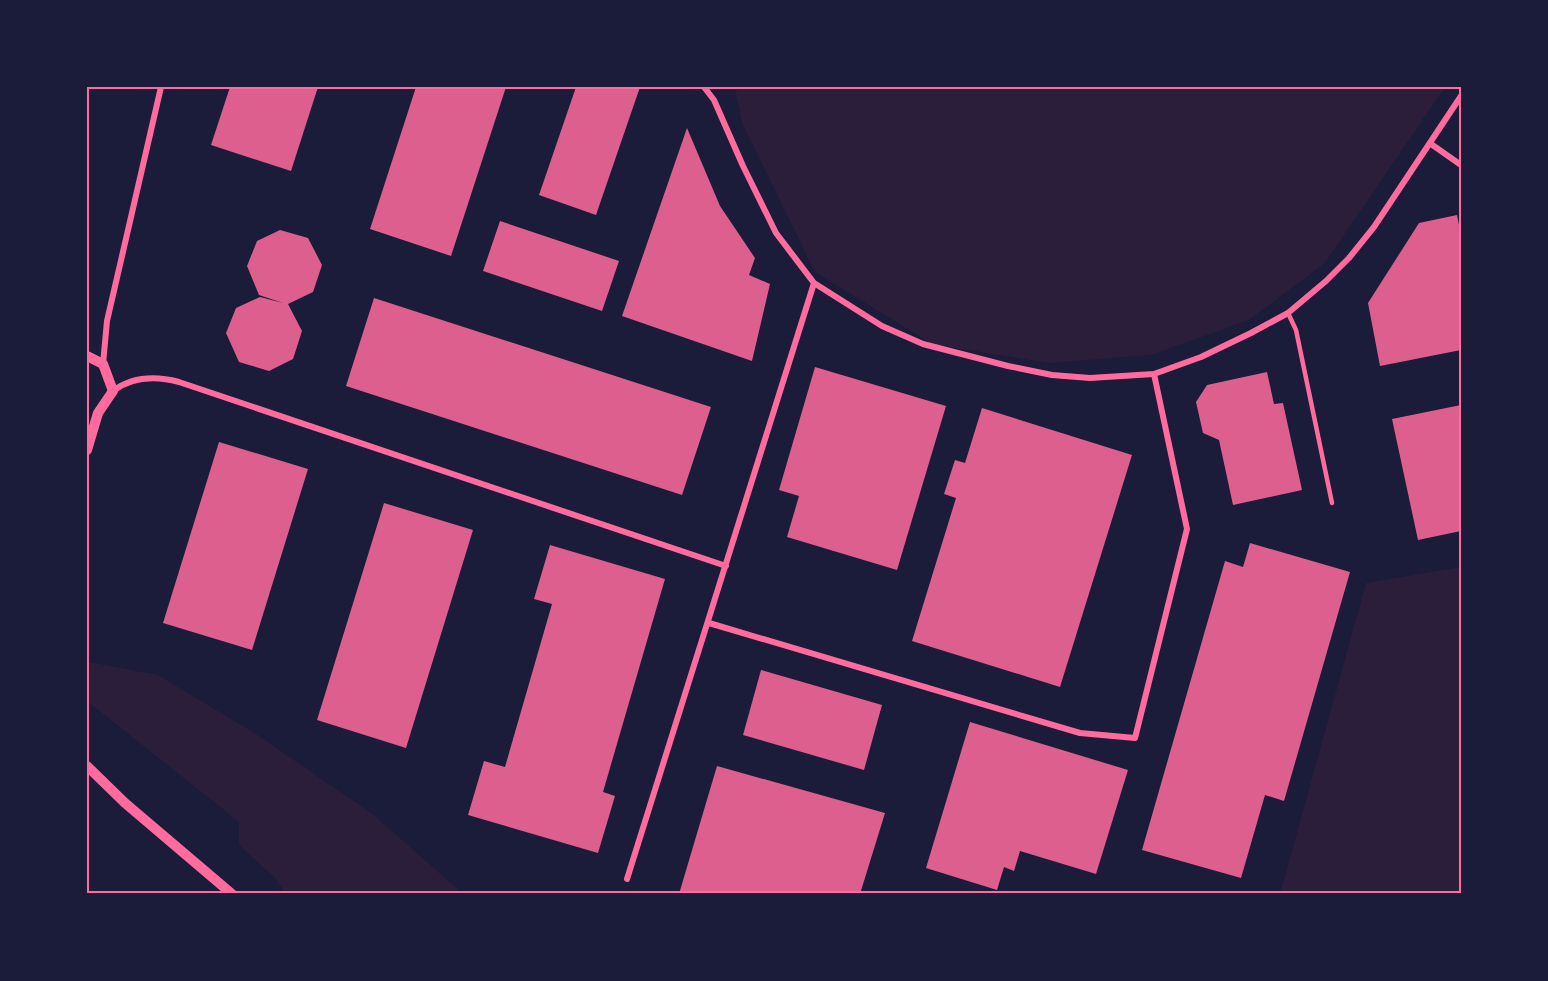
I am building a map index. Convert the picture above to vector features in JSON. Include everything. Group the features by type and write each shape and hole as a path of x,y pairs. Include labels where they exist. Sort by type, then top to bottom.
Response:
{"street":[{"path":"113,391 103,364 107,321 160,87"},
{"path":"704,87 714,100 776,233 814,283 882,326 923,344 1052,375 1090,378 1154,374 1201,357 1288,313 1326,281 1349,258 1374,227 1461,96"},
{"path":"1431,144 1461,165"},
{"path":"627,879 814,283"},
{"path":"87,356 103,364"},
{"path":"708,623 1080,733 1136,738 1187,529 1154,374"},
{"path":"87,450 98,413 113,391 130,381 164,378 726,566"},
{"path":"87,766 125,803 232,894"}],"lane":[{"path":"1288,313 1296,330 1332,503"}],"shaded area":[{"path":"735,87 1445,87 1325,263 1249,320 1151,355 1049,363 932,344 815,272 742,123"},
{"path":"1461,567 1461,894 1280,894 1366,583"},
{"path":"89,662 158,675 256,734 374,815 463,894 286,894 275,878 239,845 239,822 87,701"}],"building":[{"path":"230,87 318,87 291,171 211,145"},
{"path":"416,87 506,87 451,256 370,229"},
{"path":"576,87 640,87 596,215 539,195"},
{"path":"687,128 720,206 755,258 749,275 770,284 752,361 622,316"},
{"path":"1457,215 1461,235 1461,350 1380,366 1368,303 1419,223"},
{"path":"500,221 619,261 602,311 483,271"},
{"path":"280,230 308,238 322,265 313,292 288,304 302,331 293,359 269,371 239,362 226,333 236,308 260,297 283,303 259,295 247,266 257,241"},
{"path":"374,298 711,407 682,495 346,386"},
{"path":"815,367 946,406 897,570 787,537 799,496 779,490"},
{"path":"1267,372 1274,404 1283,403 1302,490 1233,505 1219,440 1203,433 1196,402 1207,385"},
{"path":"1461,405 1461,531 1418,540 1392,419"},
{"path":"982,408 1132,455 1060,687 912,641 956,498 944,494 955,460 965,463"},
{"path":"219,442 308,469 252,650 163,623"},
{"path":"384,503 473,530 406,748 317,720"},
{"path":"1250,543 1350,572 1284,801 1265,795 1241,878 1142,850 1225,561 1243,567"},
{"path":"550,545 665,579 603,792 615,796 598,853 468,815 484,761 505,767 552,604 534,599"},
{"path":"761,670 882,705 864,770 743,735"},
{"path":"970,722 1128,770 1096,874 1020,851 1014,871 1004,867 997,890 926,868"},
{"path":"717,766 885,813 860,894 679,894"}]}
